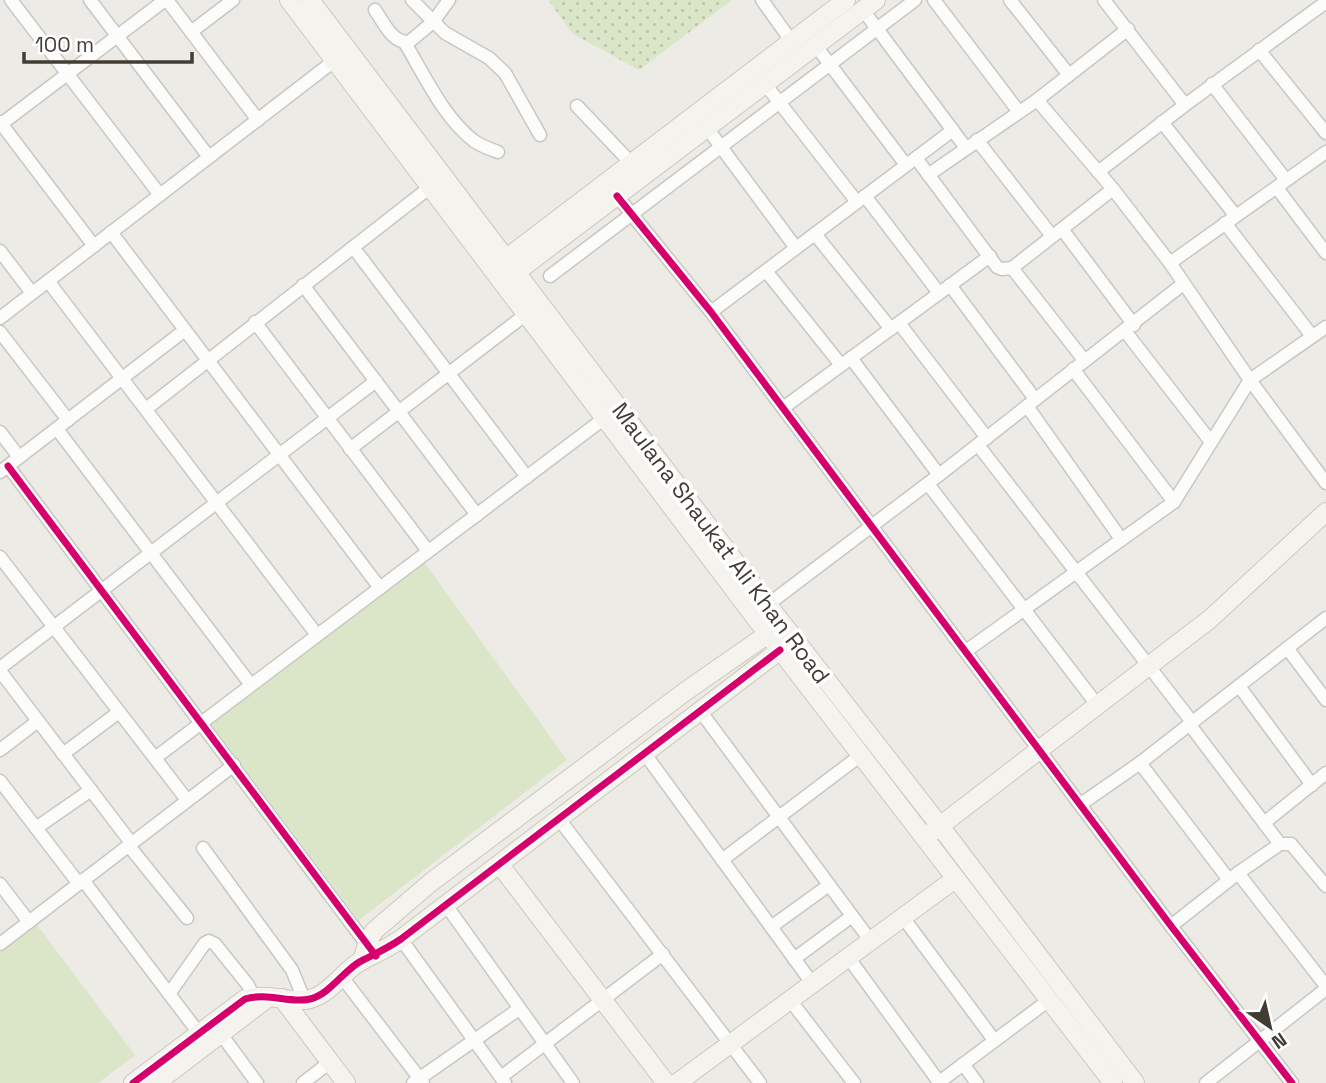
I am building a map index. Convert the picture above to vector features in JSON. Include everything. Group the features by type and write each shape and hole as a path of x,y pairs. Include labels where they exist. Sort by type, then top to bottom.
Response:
{"main road":[{"name":"Maulana Shaukat Ali Khan Road","path":"289,0 525,315 761,611 940,826 1135,1083"},
{"name":"Maulana Shaukat Ali Khan Road","path":"310,0 511,265 761,611 768,634 1113,1083"},
{"path":"496,277 631,163 846,0"},
{"path":"511,265 617,196 869,5"},
{"path":"925,839 1210,619 1326,512"},
{"path":"368,953 374,931 430,883 686,691 768,634"},
{"path":"133,1083 245,999 268,997 310,1000 320,994 368,953 401,939 500,865 780,650"},
{"path":"570,780 584,800"},
{"path":"500,865 666,1083"},
{"path":"677,1083 955,879"},
{"path":"168,1080 268,997"},
{"path":"268,997 330,1062 346,1083"}],"street":[{"path":"11,0 160,195"},
{"path":"90,0 209,157"},
{"path":"94,246 0,124 166,0 258,120"},
{"path":"191,32 233,0"},
{"path":"412,0 453,38 489,58 505,73 540,135"},
{"path":"405,43 433,22 449,0"},
{"path":"762,0 792,42"},
{"path":"550,276 915,0"},
{"path":"933,0 1019,112"},
{"path":"1010,0 1069,75"},
{"path":"1104,0 1185,105"},
{"path":"1098,172 1326,2"},
{"path":"869,5 877,29 966,148"},
{"path":"375,10 395,38 405,43 446,111 475,142 498,152"},
{"path":"928,175 1037,100 1128,29"},
{"path":"816,46 911,161 928,175 997,267 1012,268 1113,189"},
{"path":"1259,50 1326,133"},
{"path":"0,318 334,61"},
{"path":"765,84 939,293"},
{"path":"1212,85 1326,253"},
{"path":"1037,100 1113,189 1170,264 1250,380 1326,483"},
{"path":"577,106 631,163"},
{"path":"1163,122 1312,336"},
{"path":"707,128 796,248"},
{"path":"711,312 953,130"},
{"path":"977,140 1057,232 1211,442"},
{"path":"1170,264 1326,152"},
{"path":"146,409 429,188"},
{"path":"617,196 711,312 1171,926 1292,1083"},
{"path":"111,232 380,588"},
{"path":"815,234 895,326 983,441 1280,844"},
{"path":"353,247 527,477"},
{"path":"0,251 32,293"},
{"path":"783,408 990,257"},
{"path":"1012,268 1174,502"},
{"path":"766,271 846,362 939,475"},
{"path":"48,281 317,635"},
{"path":"761,611 1183,284"},
{"path":"303,285 477,515"},
{"path":"950,285 1121,539"},
{"path":"350,449 525,315"},
{"path":"255,323 428,551"},
{"path":"966,651 1174,502 1250,380 1326,327"},
{"path":"185,330 4,469 102,590 234,765 368,953"},
{"path":"0,332 68,420"},
{"path":"187,918 0,670 376,382"},
{"path":"155,758 606,417"},
{"path":"57,429 251,685"},
{"path":"0,432 19,457"},
{"path":"928,484 1098,706"},
{"path":"0,557 187,800"},
{"path":"1081,804 1140,763 1326,618"},
{"path":"1287,648 1326,700"},
{"path":"1239,686 1321,780 1264,823"},
{"path":"63,754 119,712"},
{"path":"701,712 870,940"},
{"path":"0,750 38,721"},
{"path":"645,754 812,983"},
{"path":"722,860 861,755"},
{"path":"1140,763 1324,994 1206,1083"},
{"path":"0,944 234,765"},
{"path":"0,781 198,1032"},
{"path":"36,828 91,790"},
{"path":"559,819 760,1083"},
{"path":"1171,926 1280,844 1291,844 1326,886"},
{"path":"203,848 292,970 304,999"},
{"path":"0,884 29,922"},
{"path":"771,927 829,885"},
{"path":"446,905 573,1083"},
{"path":"794,959 852,916"},
{"path":"902,916 994,1040"},
{"path":"401,939 503,1080 545,1044 663,954"},
{"path":"169,995 209,941 215,944 248,985 268,997"},
{"path":"848,957 939,1083 1049,1000"},
{"path":"342,977 419,1082 519,1009"},
{"path":"790,1000 854,1083"},
{"path":"221,1034 257,1083"},
{"path":"303,1083 330,1062"},
{"path":"963,1064 977,1083"}],"green space":[{"path":"548,0 732,0 639,70 573,34"},
{"path":"424,562 567,760 359,920 211,724"},
{"path":"37,925 135,1055 98,1083 0,1083 0,953"}],"cycle path":[{"path":"617,196 711,312 1171,926 1292,1083"},
{"path":"8,466 376,956"},
{"path":"133,1083 245,999 262,997 303,1000 324,992 356,964 401,939 780,650"}]}
